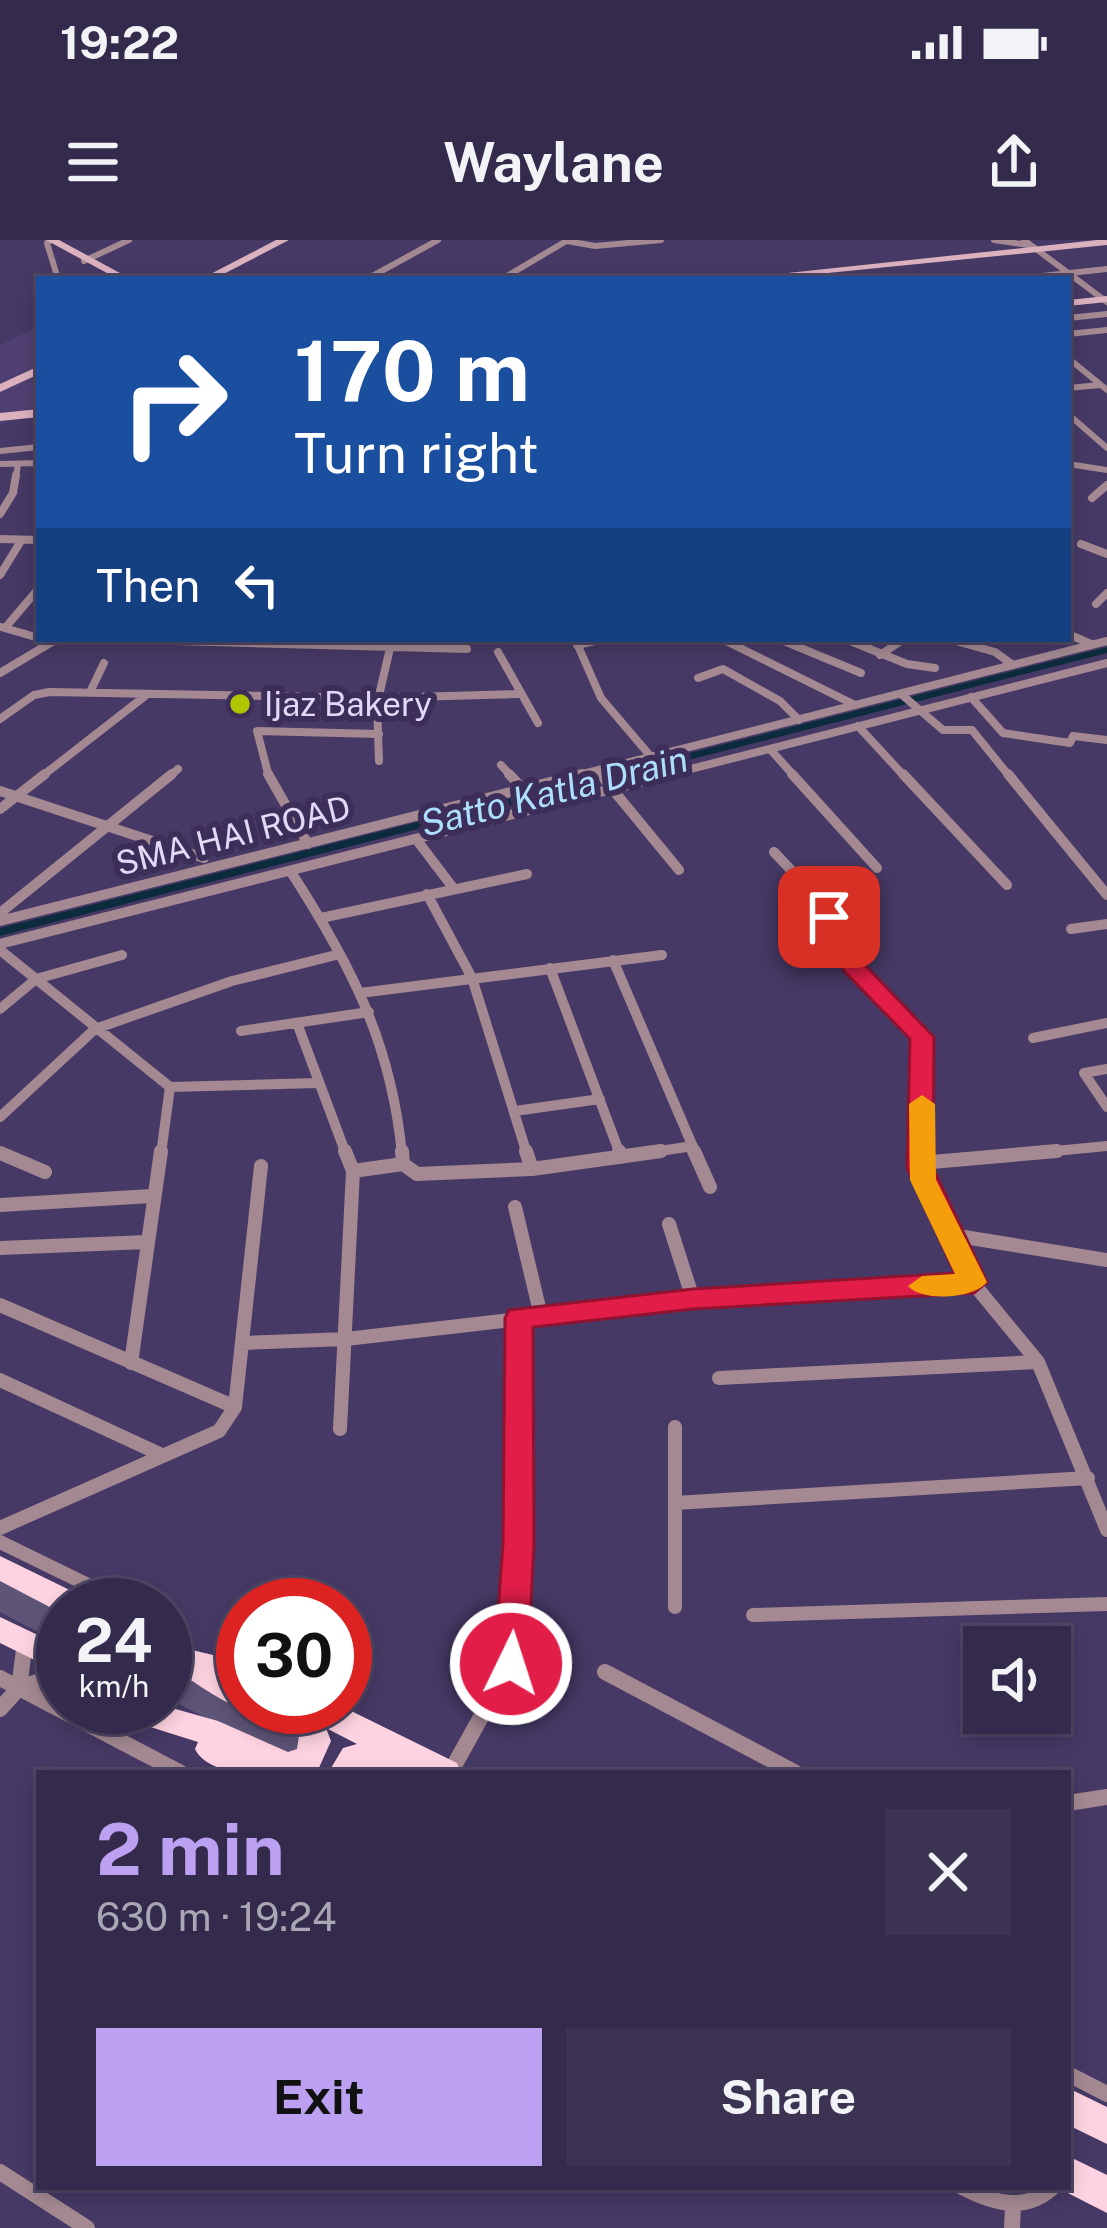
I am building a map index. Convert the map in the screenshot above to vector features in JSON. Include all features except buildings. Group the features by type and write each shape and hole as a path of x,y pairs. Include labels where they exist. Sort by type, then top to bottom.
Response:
{"main road":[{"path":"0,1568 36,1586"},
{"path":"192,1726 288,1766 307,1760 316,1742 313,1734"},
{"path":"186,1734 251,1770"},
{"path":"368,1734 442,1770"},
{"path":"345,1770 362,1756 391,1770"},
{"path":"1071,2176 1107,2195"}],"street":[{"path":"57,276 47,243 51,240 120,276"},
{"path":"84,261 129,240"},
{"path":"212,276 284,240"},
{"path":"372,276 438,240"},
{"path":"507,276 567,240 595,246 662,240"},
{"path":"994,240 1030,244 1106,300"},
{"path":"762,276 1030,244 1107,242"},
{"path":"1044,276 1107,269"},
{"path":"1071,303 1106,300"},
{"path":"1071,318 1107,314"},
{"path":"1071,334 1107,330"},
{"path":"1095,331 1107,340"},
{"path":"1071,360 1105,386"},
{"path":"0,386 36,368"},
{"path":"1071,388 1105,386"},
{"path":"0,417 36,412"},
{"path":"1071,417 1107,448"},
{"path":"0,451 36,447"},
{"path":"0,464 36,463"},
{"path":"0,514 13,493 19,464"},
{"path":"1071,464 1107,470"},
{"path":"1107,485 1092,497 1107,502"},
{"path":"0,539 36,540"},
{"path":"0,575 21,541"},
{"path":"1081,544 1107,554"},
{"path":"36,592 3,630 36,638"},
{"path":"1096,604 1107,593"},
{"path":"1071,635 1093,645"},
{"name":"SMA HAI ROAD","path":"0,917 524,790 606,780 652,758 1107,641"},
{"path":"0,673 54,642"},
{"path":"284,642 467,649"},
{"path":"576,642 606,705 652,758"},
{"path":"728,642 856,706"},
{"path":"786,642 861,673"},
{"path":"851,642 880,655 935,668"},
{"path":"880,655 900,642"},
{"path":"960,642 995,652 1013,665"},
{"path":"379,761 378,701 391,643"},
{"path":"498,652 538,723"},
{"path":"89,692 104,663"},
{"path":"2,953 416,839 606,780 770,749 1107,663"},
{"path":"698,678 723,669 780,700 799,720"},
{"path":"0,719 41,693 378,701 518,694"},
{"path":"0,809 143,695"},
{"path":"903,696 943,730 972,730 1107,895"},
{"path":"971,697 1004,734 1070,743 1073,736 1107,740"},
{"path":"858,726 1007,885"},
{"path":"308,844 270,784 261,763 257,731 379,734"},
{"path":"770,749 877,868"},
{"path":"501,765 524,790"},
{"path":"0,917 178,769"},
{"path":"606,780 679,870"},
{"path":"0,791 205,858"},
{"path":"416,839 454,889"},
{"path":"774,852 820,900 853,966 922,1037 920,1163 950,1239 974,1282 1037,1362 1107,1530"},
{"path":"291,872 321,918 369,1012 394,1086 403,1164"},
{"path":"321,918 527,874"},
{"path":"427,894 472,978 532,1168"},
{"path":"1071,929 1107,924"},
{"path":"2,953 170,1088 316,1083"},
{"path":"0,1117 95,1029 253,975 340,954"},
{"path":"0,1009 36,979 122,955"},
{"path":"360,993 662,955"},
{"path":"613,960 710,1187"},
{"path":"550,968 621,1157"},
{"path":"242,1031 369,1012"},
{"path":"297,1023 353,1171 340,1430"},
{"path":"1033,1038 1107,1023"},
{"path":"1107,1069 1084,1073 1107,1106"},
{"path":"131,1363 170,1088"},
{"path":"515,1111 599,1099"},
{"path":"353,1171 403,1164 417,1174 532,1168 693,1146"},
{"path":"920,1163 1107,1146"},
{"path":"0,1154 45,1172"},
{"path":"0,1528 219,1431 235,1407 261,1166"},
{"path":"0,1204 152,1196"},
{"path":"515,1207 541,1316"},
{"path":"669,1224 693,1299"},
{"path":"950,1239 1107,1259"},
{"path":"0,1249 147,1241"},
{"path":"242,1343 346,1339 693,1299 974,1282"},
{"path":"0,1305 235,1407"},
{"path":"450,1770 511,1664 518,1544 519,1318"},
{"path":"719,1378 1037,1362"},
{"path":"0,1379 162,1455"},
{"path":"675,1426 675,1607"},
{"path":"675,1503 1088,1478"},
{"path":"0,1542 74,1578"},
{"path":"753,1615 1107,1604"},
{"path":"12,1635 19,1688"},
{"path":"605,1672 790,1770"},
{"path":"0,1678 175,1770"},
{"path":"0,1709 19,1688 36,1682"},
{"path":"1071,1803 1107,1797"},
{"path":"1071,2078 1090,2105"},
{"path":"0,2172 87,2228"},
{"path":"970,2190 1013,2206 1046,2196 1051,2190"},
{"path":"1012,2228 1013,2206"}],"shaded area":[{"path":"36,327 36,407 0,426 0,345"},
{"path":"0,1581 36,1599 36,1631 0,1612"},
{"path":"192,1678 216,1692 216,1723 192,1711"},
{"path":"237,1734 297,1734 305,1747 280,1756"}],"waterway":[{"name":"Satto Katla Drain","path":"0,932 1107,650"}],"slow traffic":[{"path":"922,1104 923,1180 974,1282 922,1286"}],"place":[{"name":"Ijaz Bakery","path":"240,704"}],"route":[{"path":"511,1664 518,1544 519,1318 693,1299 974,1282 920,1168 922,1037 853,966 829,917"}]}
